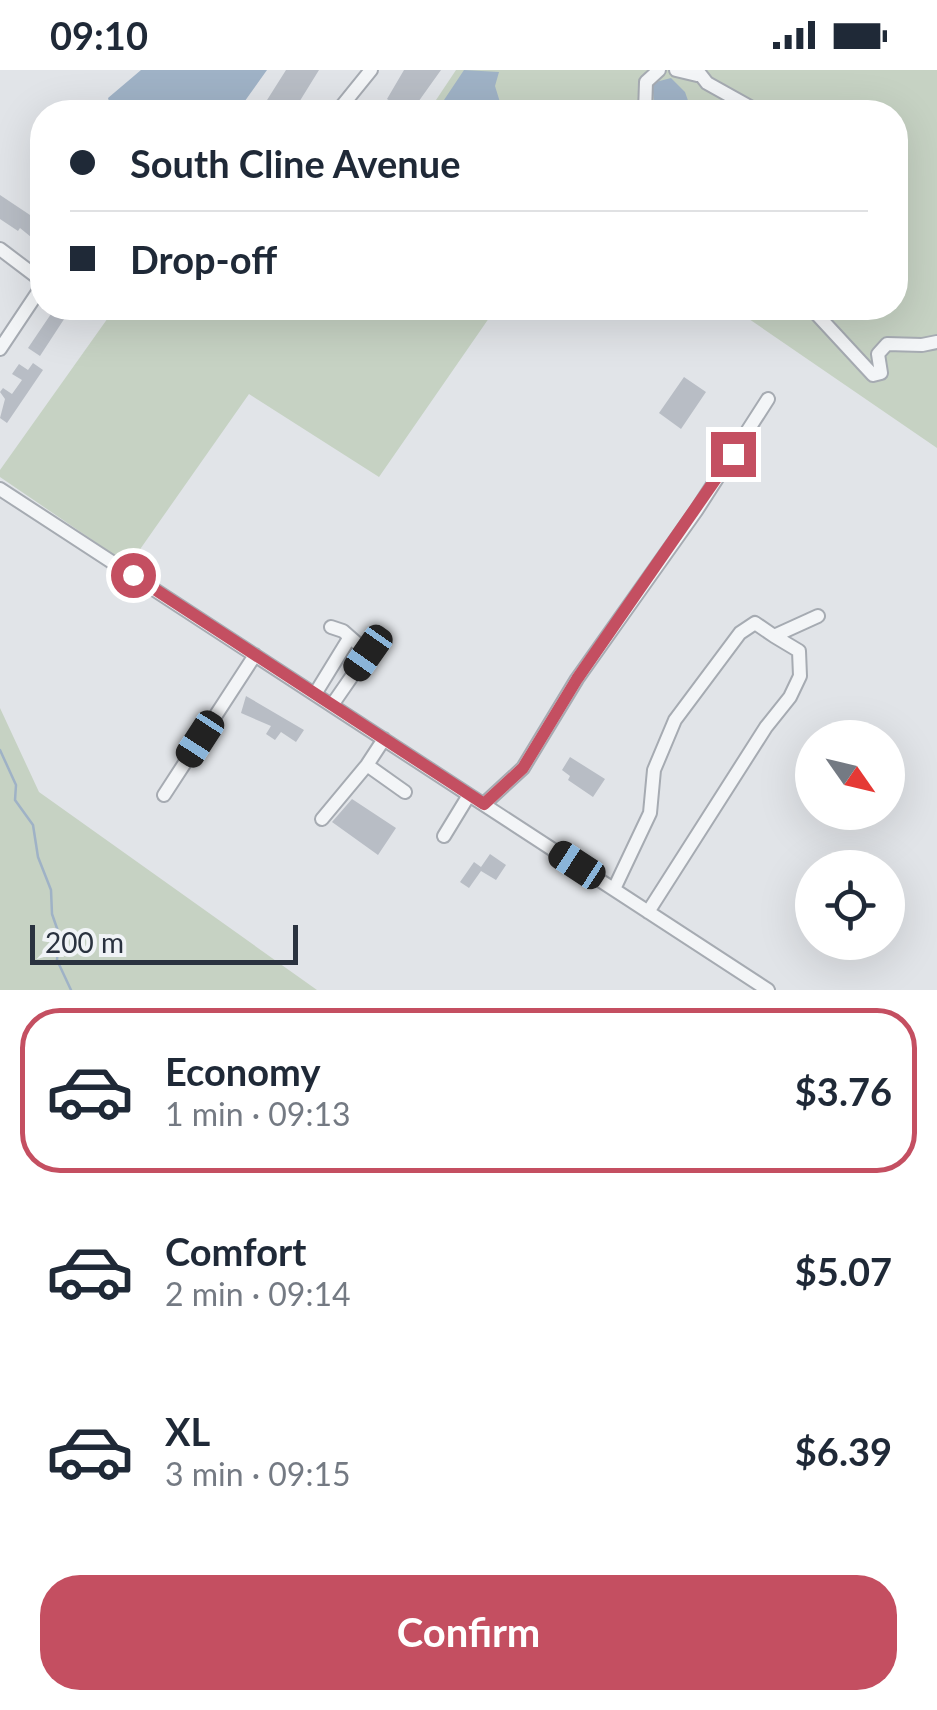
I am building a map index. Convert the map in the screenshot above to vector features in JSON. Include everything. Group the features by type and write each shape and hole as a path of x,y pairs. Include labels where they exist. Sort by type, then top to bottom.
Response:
{"street":[{"path":"347,100 371,70"},
{"path":"645,100 646,82 659,70"},
{"path":"676,70 697,72 740,100"},
{"path":"0,249 30,272"},
{"path":"0,349 30,304"},
{"path":"822,320 873,375 881,372 878,354 888,344 937,342"},
{"path":"484,804 523,768 577,679 696,511 768,399"},
{"path":"0,489 768,990"},
{"path":"774,636 818,616"},
{"path":"614,890 650,813 659,752 675,720 740,633 755,623 799,651 800,676 648,912"},
{"path":"331,627 368,653 332,705"},
{"path":"315,694 350,637"},
{"path":"164,794 256,655"},
{"path":"322,819 384,740"},
{"path":"367,765 406,792"},
{"path":"444,836 470,795"}],"green space":[{"path":"456,70 937,70 937,448 750,320 908,320 908,100 436,100"},
{"path":"106,320 488,320 379,477 249,394 129,565 0,477 0,470"},
{"path":"0,708 39,792 317,990 0,990"}],"water":[{"path":"141,70 267,70 246,100 108,98"},
{"path":"464,70 499,72 495,86 499,100 444,100"},
{"path":"671,78 688,100 654,100 652,83"}],"building":[{"path":"286,70 319,70 300,100 267,100"},
{"path":"404,70 441,70 420,100 387,99"},
{"path":"0,195 30,215 30,236 20,228 18,231 0,219"},
{"path":"47,320 63,320 40,356 28,348"},
{"path":"33,363 43,370 7,423 0,418 5,399 0,392 3,388 12,394 22,380 12,374 19,364 28,370"},
{"path":"684,377 706,392 681,429 659,413"},
{"path":"246,696 304,730 296,742 281,732 275,740 266,734 271,726 241,713"},
{"path":"570,757 605,779 593,797 568,780 570,776 562,770"},
{"path":"352,799 396,828 378,855 332,822"},
{"path":"490,854 506,865 496,880 481,871 469,888 460,882 474,862 481,867"}],"waterway":[{"path":"0,750 16,785 15,800 33,825 59,934 57,960 71,990"}],"route":[{"path":"133,575 484,804 523,768 577,679 733,454"}]}
